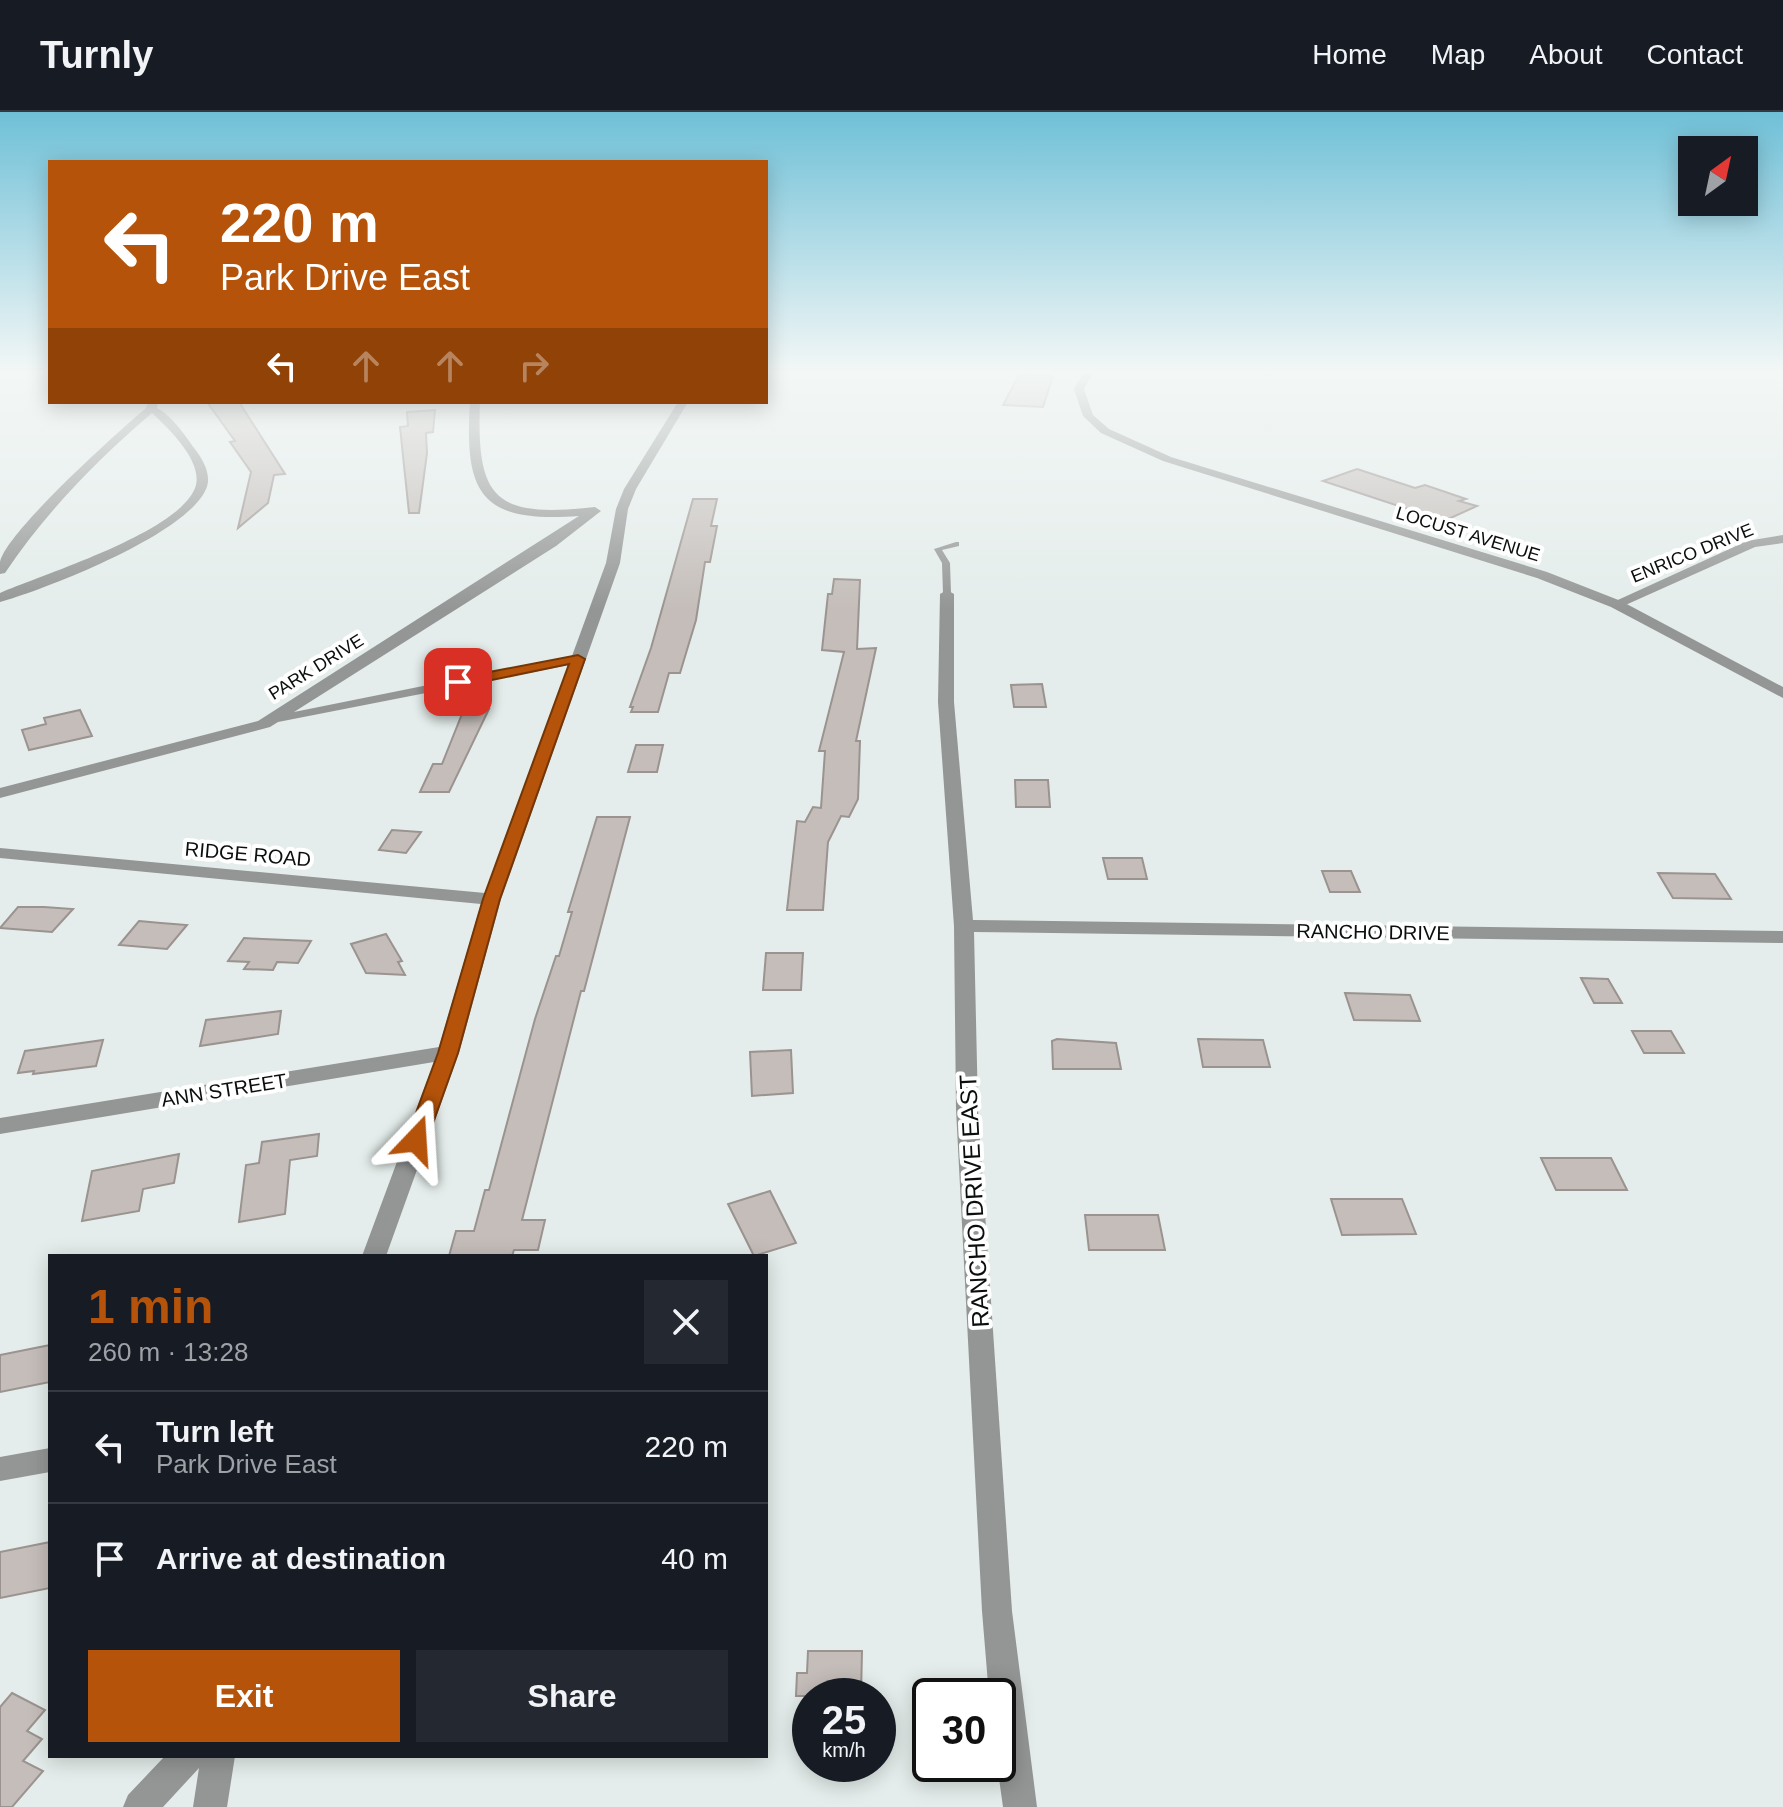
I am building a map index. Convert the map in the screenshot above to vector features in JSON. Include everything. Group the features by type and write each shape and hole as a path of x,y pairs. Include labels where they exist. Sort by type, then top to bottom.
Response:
{"street":[{"path":"34,582 7,577 0,571 17,544 100,452"},
{"path":"0,598 108,554 146,536 182,512 202,485 201,468 189,452"},
{"path":"476,452 482,486 494,498 532,511 570,514 622,509"},
{"path":"375,1254 448,1053 492,899 613,563 622,509 652,452"},
{"name":"LOCUST AVENUE","path":"1151,452 1207,474 1542,575 1616,604 1783,693"},
{"name":"PARK DRIVE","path":"0,793 264,724 551,543 595,511"},
{"name":"ENRICO DRIVE","path":"1616,604 1752,544 1783,539"},
{"name":"RANCHO DRIVE EAST","path":"947,594 946,702 964,926 967,1109 996,1596 1007,1715 1020,1807"},
{"path":"264,724 578,659"},
{"name":"RIDGE ROAD","path":"0,853 492,899"},
{"name":"RANCHO DRIVE","path":"964,926 1783,937"},
{"name":"ANN STREET","path":"0,1126 448,1053"},
{"path":"0,1469 48,1460"},
{"path":"140,1807 186,1758"},
{"path":"210,1807 218,1758"}],"lane":[{"path":"947,594 946,563 938,549 956,544"}],"building":[{"path":"237,452 271,452 285,474 274,475 268,503 238,528 251,472"},
{"path":"403,452 427,452 419,513 409,513"},
{"path":"1357,469 1415,488 1425,485 1477,506 1444,521 1323,481"},
{"path":"693,499 717,499 711,526 717,526 710,562 705,562 696,620 680,673 669,673 658,712 631,712 633,707 630,707 651,648"},
{"path":"834,579 860,580 857,649 876,648 856,741 860,741 858,799 849,817 841,816 828,842 823,910 787,910 797,821 805,822 813,807 821,808 825,751 819,751 844,652 822,650 828,594 832,594"},
{"path":"1042,684 1046,707 1014,707 1011,685"},
{"path":"464,709 489,709 449,792 420,792 433,764 442,764"},
{"path":"80,710 92,736 29,750 22,730 46,724 44,718"},
{"path":"636,745 663,745 657,772 628,772"},
{"path":"1015,780 1048,780 1050,807 1016,807"},
{"path":"597,817 630,817 522,1220 545,1220 538,1250 514,1250 513,1254 450,1254 456,1231 474,1231 485,1190 489,1190 535,1019 572,912 568,912"},
{"path":"392,830 421,832 406,853 379,850"},
{"path":"1103,858 1142,858 1147,879 1108,879"},
{"path":"1322,871 1351,871 1360,892 1330,892"},
{"path":"1658,873 1715,874 1731,899 1673,898"},
{"path":"18,907 73,909 52,932 0,928"},
{"path":"139,921 187,925 167,949 119,945"},
{"path":"386,934 402,961 398,962 405,975 366,973 351,944"},
{"path":"244,938 311,941 298,963 277,962 273,970 244,969 249,962 228,961"},
{"path":"766,953 803,953 801,990 763,990"},
{"path":"1581,978 1608,979 1622,1003 1594,1003"},
{"path":"1345,993 1410,995 1420,1021 1354,1020"},
{"path":"281,1011 278,1034 200,1046 206,1020"},
{"path":"1632,1031 1671,1031 1684,1053 1644,1053"},
{"path":"1198,1039 1263,1040 1270,1067 1203,1067"},
{"path":"103,1040 96,1066 18,1073 25,1051"},
{"path":"1052,1041 1116,1043 1121,1069 1053,1069"},
{"path":"791,1050 793,1093 752,1096 750,1052"},
{"path":"319,1134 317,1156 290,1160 285,1214 239,1222 246,1165 259,1163 262,1142"},
{"path":"179,1154 174,1183 143,1189 139,1211 82,1221 92,1171"},
{"path":"1541,1158 1611,1158 1627,1190 1556,1190"},
{"path":"770,1191 796,1243 753,1254 728,1204"},
{"path":"1331,1199 1402,1199 1416,1234 1342,1235"},
{"path":"1085,1215 1158,1215 1165,1250 1089,1250"},
{"path":"48,1345 48,1382 0,1392 0,1355"},
{"path":"48,1542 48,1588 0,1598 0,1552"},
{"path":"808,1651 862,1651 861,1678 797,1678 797,1673 807,1673"},
{"path":"12,1693 45,1710 27,1731 42,1739 23,1761 43,1771 12,1807 0,1807 0,1707"}],"route":[{"path":"416,1140 448,1053 492,899 578,659 458,682"}]}
